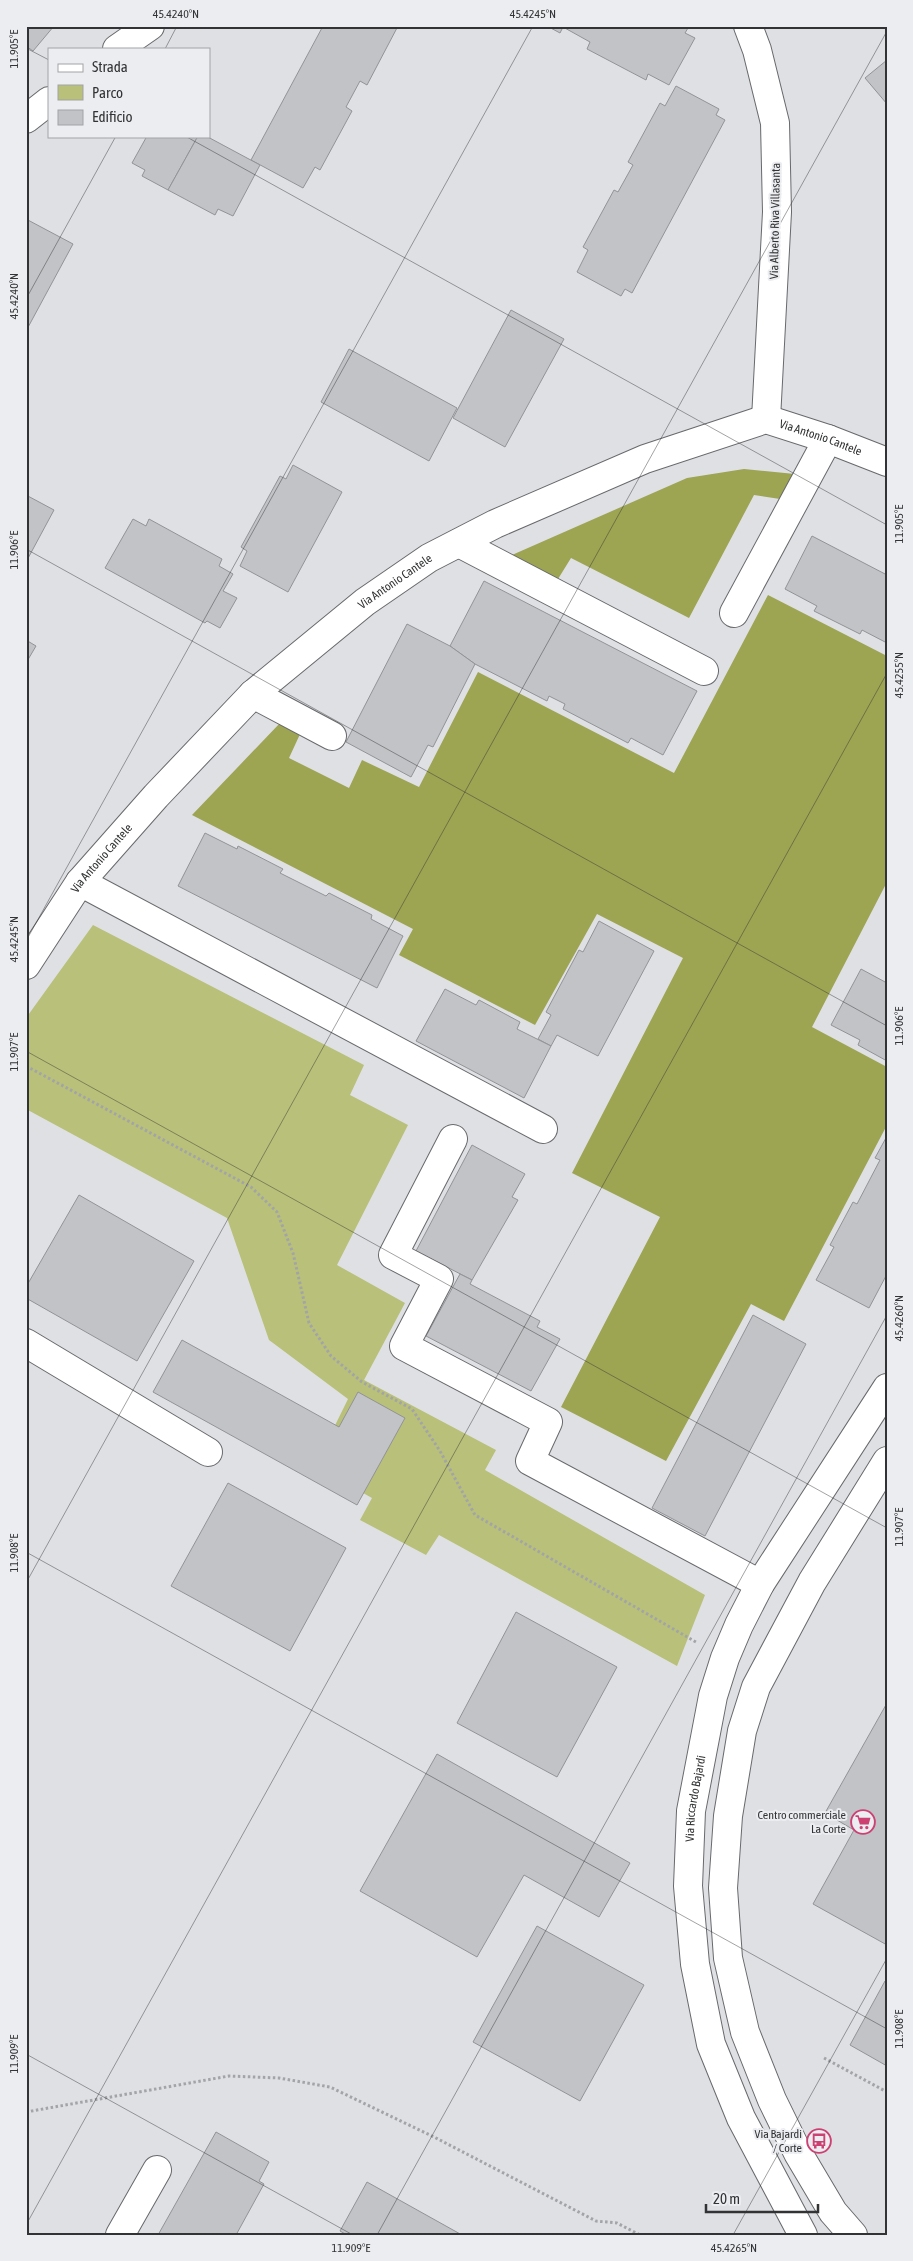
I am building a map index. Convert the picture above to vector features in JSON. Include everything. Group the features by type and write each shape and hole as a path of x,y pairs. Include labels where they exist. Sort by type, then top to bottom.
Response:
{"street":[{"path":"118,48 150,26"},
{"name":"Via Alberto Riva Villasanta","path":"748,26 757,50 775,123 777,212 766,419"},
{"path":"26,119 48,102"},
{"name":"Via Antonio Cantele","path":"26,965 80,882 156,796 253,694 365,602 429,558 495,524 645,459 766,419 828,439 887,462"},
{"path":"734,613 828,439"},
{"path":"459,543 704,671"},
{"path":"253,694 332,736"},
{"path":"80,882 543,1130"},
{"path":"453,1140 393,1255 439,1279 404,1346 548,1422 530,1461 760,1584"},
{"path":"26,1343 208,1452"},
{"name":"Via Riccardo Bajardi","path":"803,2235 741,2118 711,2044 695,1964 688,1886 691,1811 713,1696 725,1658 760,1584 887,1388"},
{"path":"854,2235 833,2212 798,2152 772,2100 745,2032 728,1958 723,1888 728,1816 742,1731 756,1688 812,1582 887,1461"},
{"path":"120,2235 157,2170"}],"path":[{"path":"26,1066 251,1187 278,1212 293,1253 309,1323 331,1356 362,1382 412,1409 440,1451 475,1515 696,1643"},
{"path":"824,2058 887,2092"},
{"path":"26,2112 229,2076 279,2078 330,2087 434,2137 596,2221 617,2223 640,2235"}],"green space":[{"path":"744,469 795,474 780,499 754,495 689,618 571,558 558,579 512,555 687,478"},
{"path":"768,595 887,656 887,882 812,1027 887,1067 887,1125 784,1321 751,1304 666,1461 561,1407 660,1217 572,1173 683,958 597,914 535,1025 399,955 413,929 192,815 281,722 301,732 289,758 349,788 362,760 419,787 478,672 674,773"},
{"path":"93,925 364,1065 350,1095 408,1125 337,1265 405,1303 364,1380 496,1450 485,1470 705,1595 677,1666 439,1535 426,1555 360,1520 372,1498 315,1466 348,1399 269,1340 227,1218 26,1109 26,1018"}],"building":[{"path":"26,26 54,26 33,51 26,46"},
{"path":"323,26 398,26 367,85 360,81 346,107 352,111 320,170 315,167 303,188 251,160"},
{"path":"547,26 685,26 688,28 685,33 695,38 669,85 648,74 646,80 587,49 590,42 563,27 560,33"},
{"path":"887,60 887,104 865,78"},
{"path":"676,86 719,109 716,115 725,120 632,293 625,289 621,296 577,272 588,250 583,247 614,190 618,192 633,165 628,162 660,103 665,106"},
{"path":"146,138 197,138 168,190 142,176 145,170 132,163"},
{"path":"197,138 210,138 260,165 233,216 218,209 215,215 168,190"},
{"path":"26,219 73,244 26,331"},
{"path":"511,310 564,339 505,447 453,418"},
{"path":"349,349 457,408 429,461 321,402"},
{"path":"293,465 342,492 288,592 240,566 247,551 241,547 280,476 286,479"},
{"path":"26,495 54,510 26,562"},
{"path":"133,519 146,526 149,519 222,559 219,566 233,574 223,591 237,598 220,628 207,621 205,623 105,568"},
{"path":"812,536 887,575 887,643 862,630 860,634 814,611 817,606 785,589"},
{"path":"484,581 697,691 663,755 631,738 628,743 563,709 565,704 549,696 547,701 475,664 450,646"},
{"path":"407,624 450,646 475,664 433,747 428,745 411,777 346,742"},
{"path":"26,640 36,646 26,663"},
{"path":"205,833 237,849 238,846 283,869 280,873 326,896 329,893 372,915 371,919 403,936 377,988 178,886"},
{"path":"599,921 654,951 598,1056 557,1035 551,1046 538,1039 551,1015 546,1012 579,950 583,952"},
{"path":"861,969 887,983 887,1061 858,1045 860,1040 831,1025"},
{"path":"445,989 476,1005 479,1000 520,1022 517,1029 551,1046 524,1098 416,1041"},
{"path":"887,1136 887,1274 869,1308 816,1280 834,1247 830,1245 853,1202 857,1204 880,1160 875,1158"},
{"path":"472,1145 525,1174 512,1197 518,1200 472,1280 416,1251"},
{"path":"79,1195 194,1261 137,1361 26,1298 26,1287"},
{"path":"460,1274 472,1280 470,1284 540,1321 537,1327 560,1339 531,1391 426,1336"},
{"path":"753,1315 806,1344 705,1536 652,1508"},
{"path":"182,1340 339,1427 358,1392 405,1418 357,1505 153,1392"},
{"path":"228,1483 346,1548 290,1651 171,1586"},
{"path":"516,1612 617,1667 557,1777 457,1723"},
{"name":"Centro commerciale La Corte","path":"887,1703 887,1945 813,1904 854,1830 825,1813"},
{"path":"437,1754 630,1863 599,1917 524,1875 477,1957 360,1891"},
{"path":"537,1926 644,1985 580,2101 473,2042"},
{"path":"885,1981 887,1982 887,2066 850,2045"},
{"path":"216,2132 269,2162 259,2181 264,2184 236,2235 158,2235"},
{"path":"367,2182 462,2235 347,2235 340,2231"}],"place":[{"name":"Centro commerciale La Corte","path":"863,1822"},
{"name":"Via Bajardi / Corte","path":"819,2141"}]}
